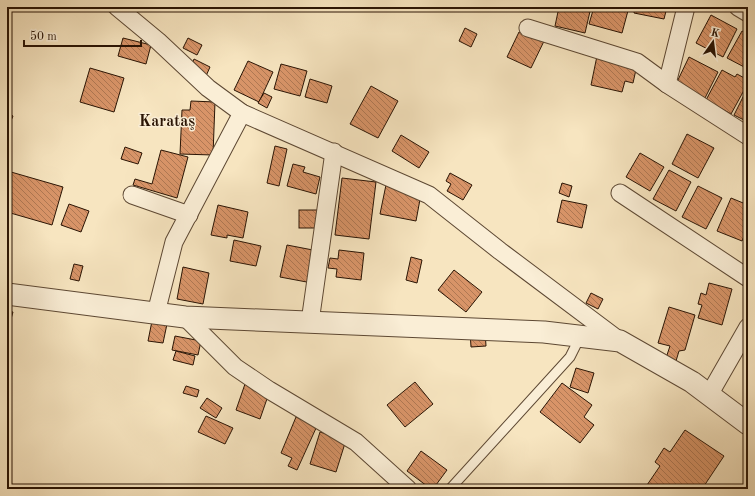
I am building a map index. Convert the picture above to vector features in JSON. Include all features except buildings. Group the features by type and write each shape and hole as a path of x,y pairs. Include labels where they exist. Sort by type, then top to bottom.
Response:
{"street":[{"path":"117,7 158,41 208,88 242,113 334,152 429,195 500,251 620,341 692,382 748,424"},
{"path":"667,84 686,7"},
{"path":"738,7 748,13"},
{"path":"528,28 637,62 667,84 748,136"},
{"path":"156,313 174,242 242,113"},
{"path":"310,322 334,152"},
{"path":"620,193 748,278"},
{"path":"132,195 189,214"},
{"path":"7,294 184,317 544,332 620,341"},
{"path":"184,317 235,367 269,390 356,442 408,489"},
{"path":"709,395 748,327"}],"lane":[{"path":"450,489 570,357 580,337"}],"district":[{"name":"Karataş","path":"167,122"}]}
